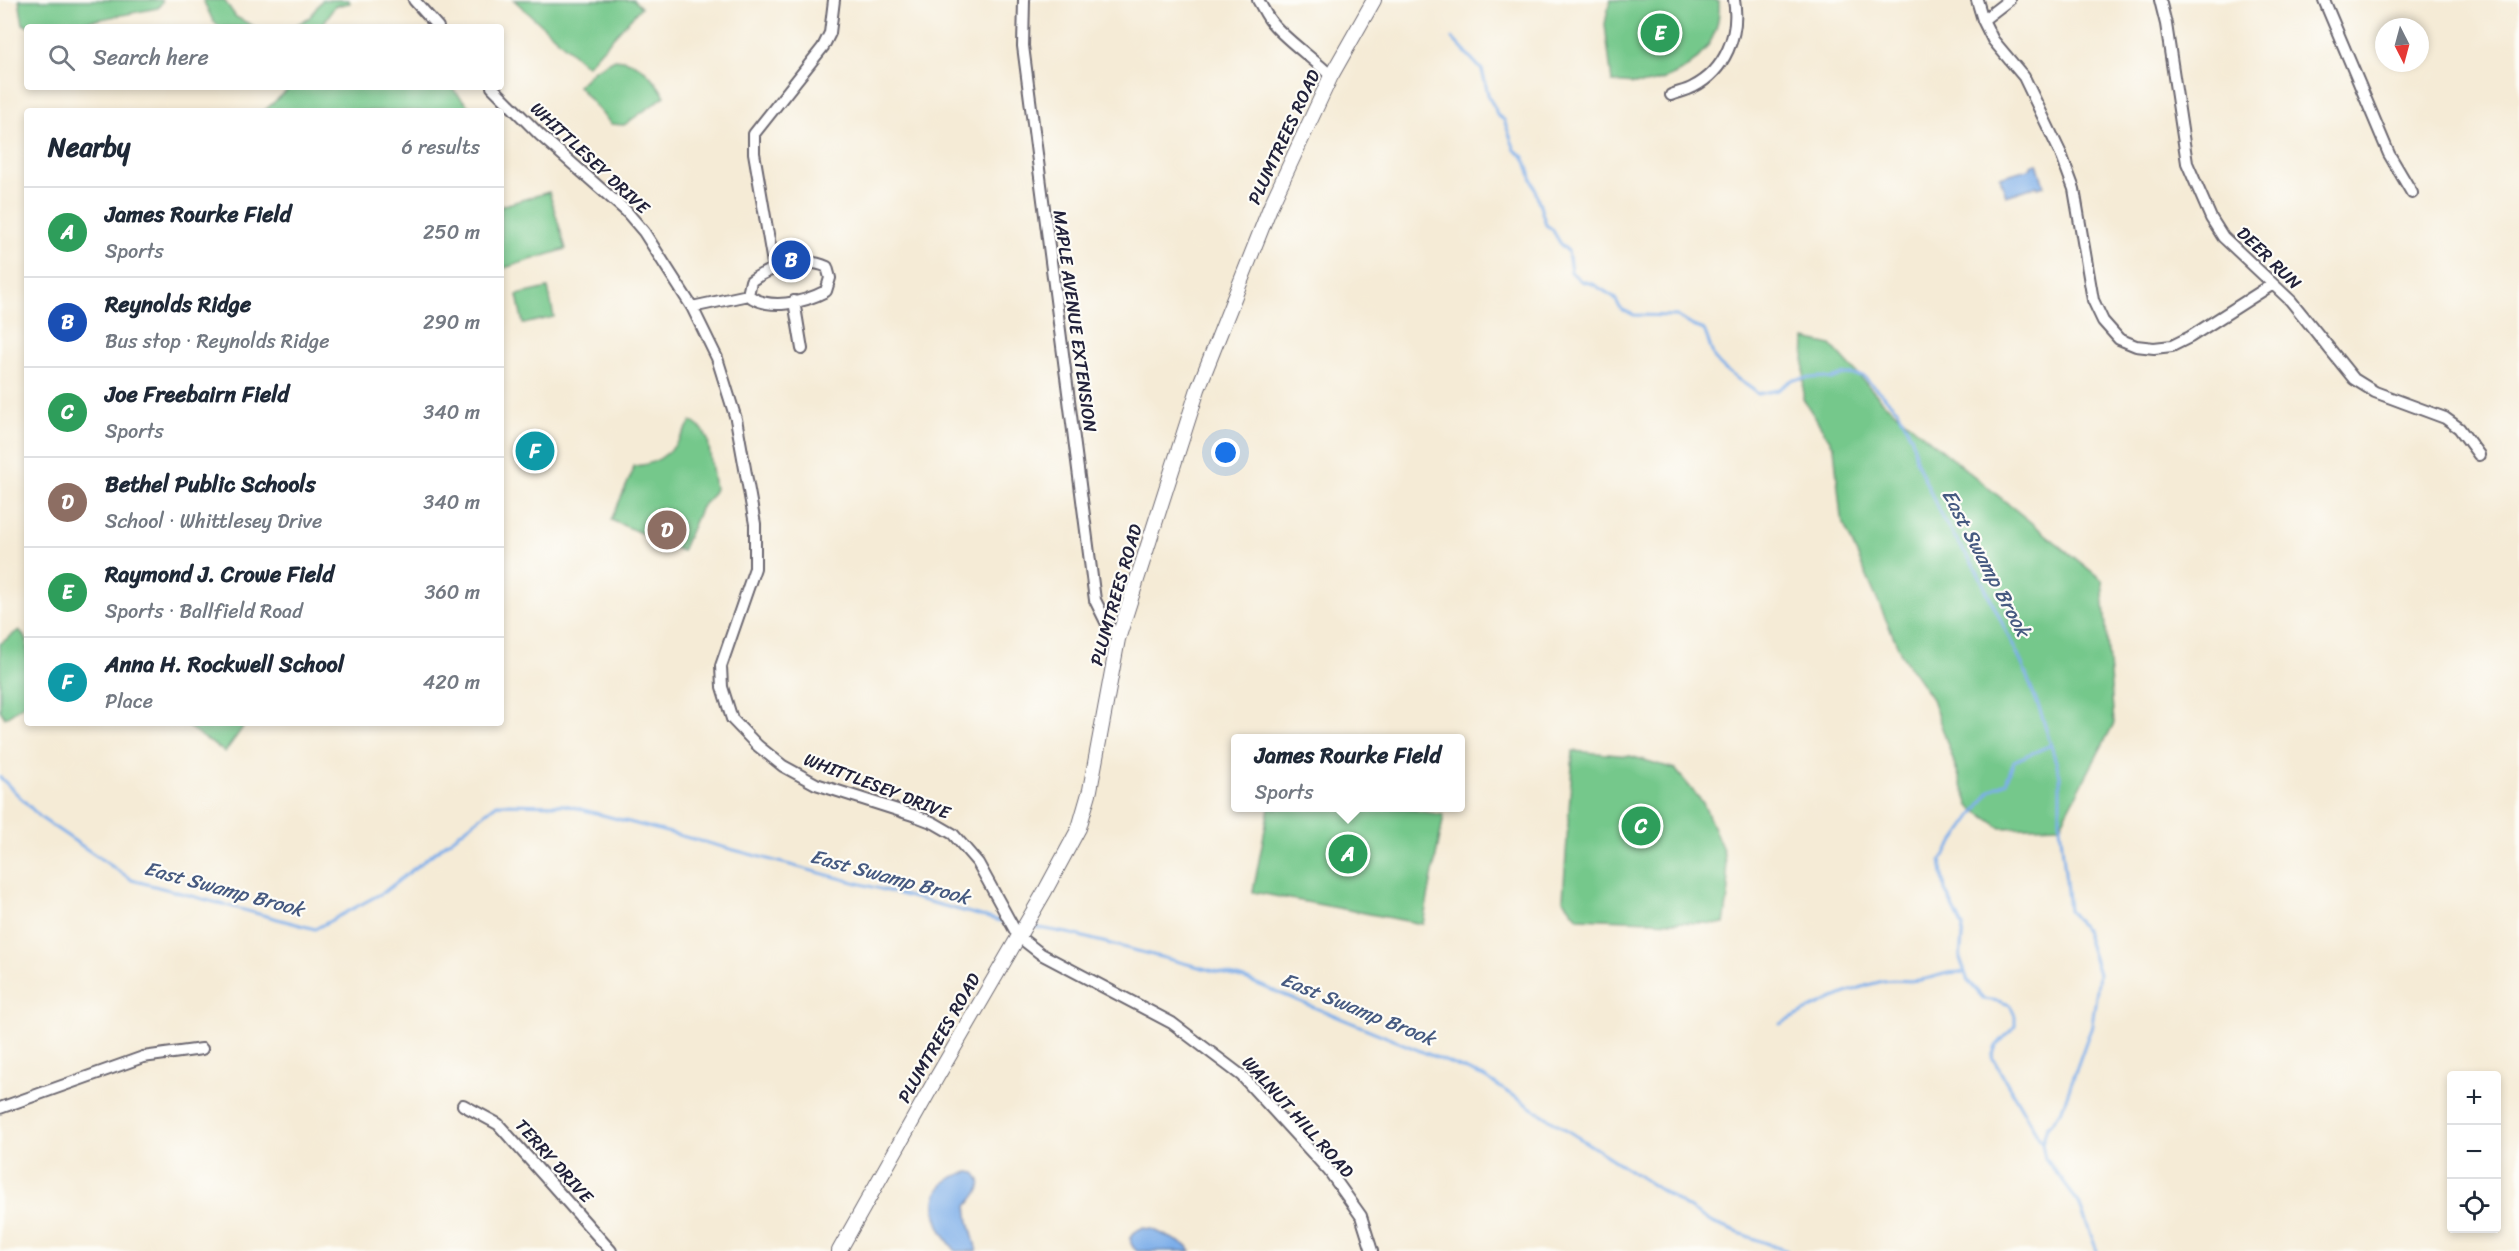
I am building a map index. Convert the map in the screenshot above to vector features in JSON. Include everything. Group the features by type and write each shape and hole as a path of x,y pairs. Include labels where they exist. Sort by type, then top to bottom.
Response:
{"main road":[{"name":"PLUMTREES ROAD","path":"839,1251 1072,842 1086,805 1118,639 1198,389 1271,205 1331,76 1374,0"}],"street":[{"path":"414,0 435,24"},
{"path":"774,269 754,153 754,134 823,47 830,33 834,0"},
{"name":"MAPLE AVENUE EXTENSION","path":"1024,0 1023,46 1095,600 1107,624 1118,639"},
{"path":"1258,0 1271,22 1331,76"},
{"path":"1671,95 1690,89 1703,81 1728,50 1735,32 1737,18 1734,0"},
{"path":"1977,0 1983,20 1994,40 2024,77 2061,154 2074,189 2093,300 2103,321 2119,339 2136,346 2154,348 2172,346 2273,284"},
{"path":"1983,20 2009,0"},
{"name":"DEER RUN","path":"2160,0 2166,24 2182,141 2194,183 2223,237 2291,301 2354,380 2375,392 2445,418 2459,428 2479,454"},
{"path":"2324,0 2380,136 2412,193"},
{"name":"WHITTLESEY DRIVE","path":"495,90 540,135 626,211 644,232 692,307 717,358 728,387 755,524 754,568 722,666 722,687 732,719 758,746 783,766 816,784 916,816 953,834 978,863 1018,934"},
{"path":"692,307 748,295 757,302 774,305 816,296 826,291 830,279 827,267 816,262 774,269 751,281 748,295"},
{"path":"794,301 802,349"},
{"name":"WALNUT HILL ROAD","path":"1018,934 1041,954 1172,1023 1242,1076 1329,1171 1361,1216 1372,1251"},
{"path":"0,1108 143,1057 202,1049"},
{"name":"TERRY DRIVE","path":"463,1106 498,1124 612,1251"}],"green space":[{"path":"19,0 162,0 158,8 109,17 67,24 23,24"},
{"path":"203,0 224,0 236,17 249,24 216,24"},
{"path":"322,0 349,0 350,3 335,6 323,24 298,24 310,17"},
{"path":"514,0 633,0 641,7 587,66"},
{"path":"1610,0 1714,0 1719,2 1715,32 1699,57 1688,67 1675,74 1645,84 1612,82 1605,24"},
{"path":"615,59 632,62 644,70 665,96 624,125 611,124 578,86 594,70"},
{"path":"288,90 454,90 470,108 267,108"},
{"path":"549,192 566,249 504,268 504,205"},
{"path":"548,288 554,317 523,324 517,295"},
{"path":"1805,339 1831,345 1884,403 2102,580 2114,723 2060,826 2001,828 1969,806 1932,699 1902,656 1841,518 1834,447 1803,399"},
{"path":"691,421 703,430 708,440 715,489 701,507 682,551 611,520 633,466 644,465 661,458 674,446"},
{"path":"19,630 24,636 24,704 5,718 0,710 0,644"},
{"path":"186,726 244,726 225,752"},
{"path":"1573,751 1630,756 1675,769 1703,803 1723,850 1729,889 1724,924 1578,918 1563,899"},
{"path":"1268,812 1426,812 1444,815 1423,924 1253,892"}],"water":[{"path":"2037,163 2044,186 2006,196 2000,177 2031,168 2031,165"},
{"path":"969,1172 975,1173 980,1182 979,1190 967,1206 977,1251 956,1251 940,1228 935,1204 937,1194 943,1184"},
{"path":"1142,1228 1152,1229 1188,1246 1191,1251 1137,1251 1131,1244 1131,1238"}],"waterway":[{"name":"East Swamp Brook","path":"1452,38 1482,70 1489,98 1497,115 1504,120 1515,150 1524,157 1527,164 1546,225 1552,229 1562,246 1568,251 1571,272 1581,281 1593,284 1614,297 1621,309 1634,315 1677,316 1704,330 1717,362 1758,394 1778,390 1792,380 1820,377 1831,379 1845,374 1863,376 1898,410 1912,438 1916,460 1942,518 1976,569 2022,664 2041,713 2060,775 2060,826 2069,910 2085,930 2099,974 2092,1025 2061,1112 2047,1127 2042,1143 2045,1158 2079,1203 2097,1251"},
{"path":"2042,1143 1992,1057 1996,1046 2015,1026 2015,1016 2010,1005 1984,999 1968,981 1960,958 1963,927 1945,890 1941,860 1990,791 2006,782 2014,761 2051,745"},
{"name":"East Swamp Brook","path":"0,777 41,818 132,880 315,929 384,892 497,804 565,805 1008,923"},
{"name":"East Swamp Brook","path":"1029,926 1072,934 1245,979 1484,1077 1712,1223 1787,1251"},
{"path":"1780,1024 1830,999 1883,981 1911,981 1953,972 1965,973"}],"place":[{"name":"Raymond J. Crowe Field","path":"1660,33"},
{"name":"Reynolds Ridge","path":"791,260"},
{"name":"Anna H. Rockwell School","path":"535,451"},
{"name":"Bethel Public Schools","path":"667,530"},
{"name":"Joe Freebairn Field","path":"1641,826"},
{"name":"James Rourke Field","path":"1348,854"}]}
